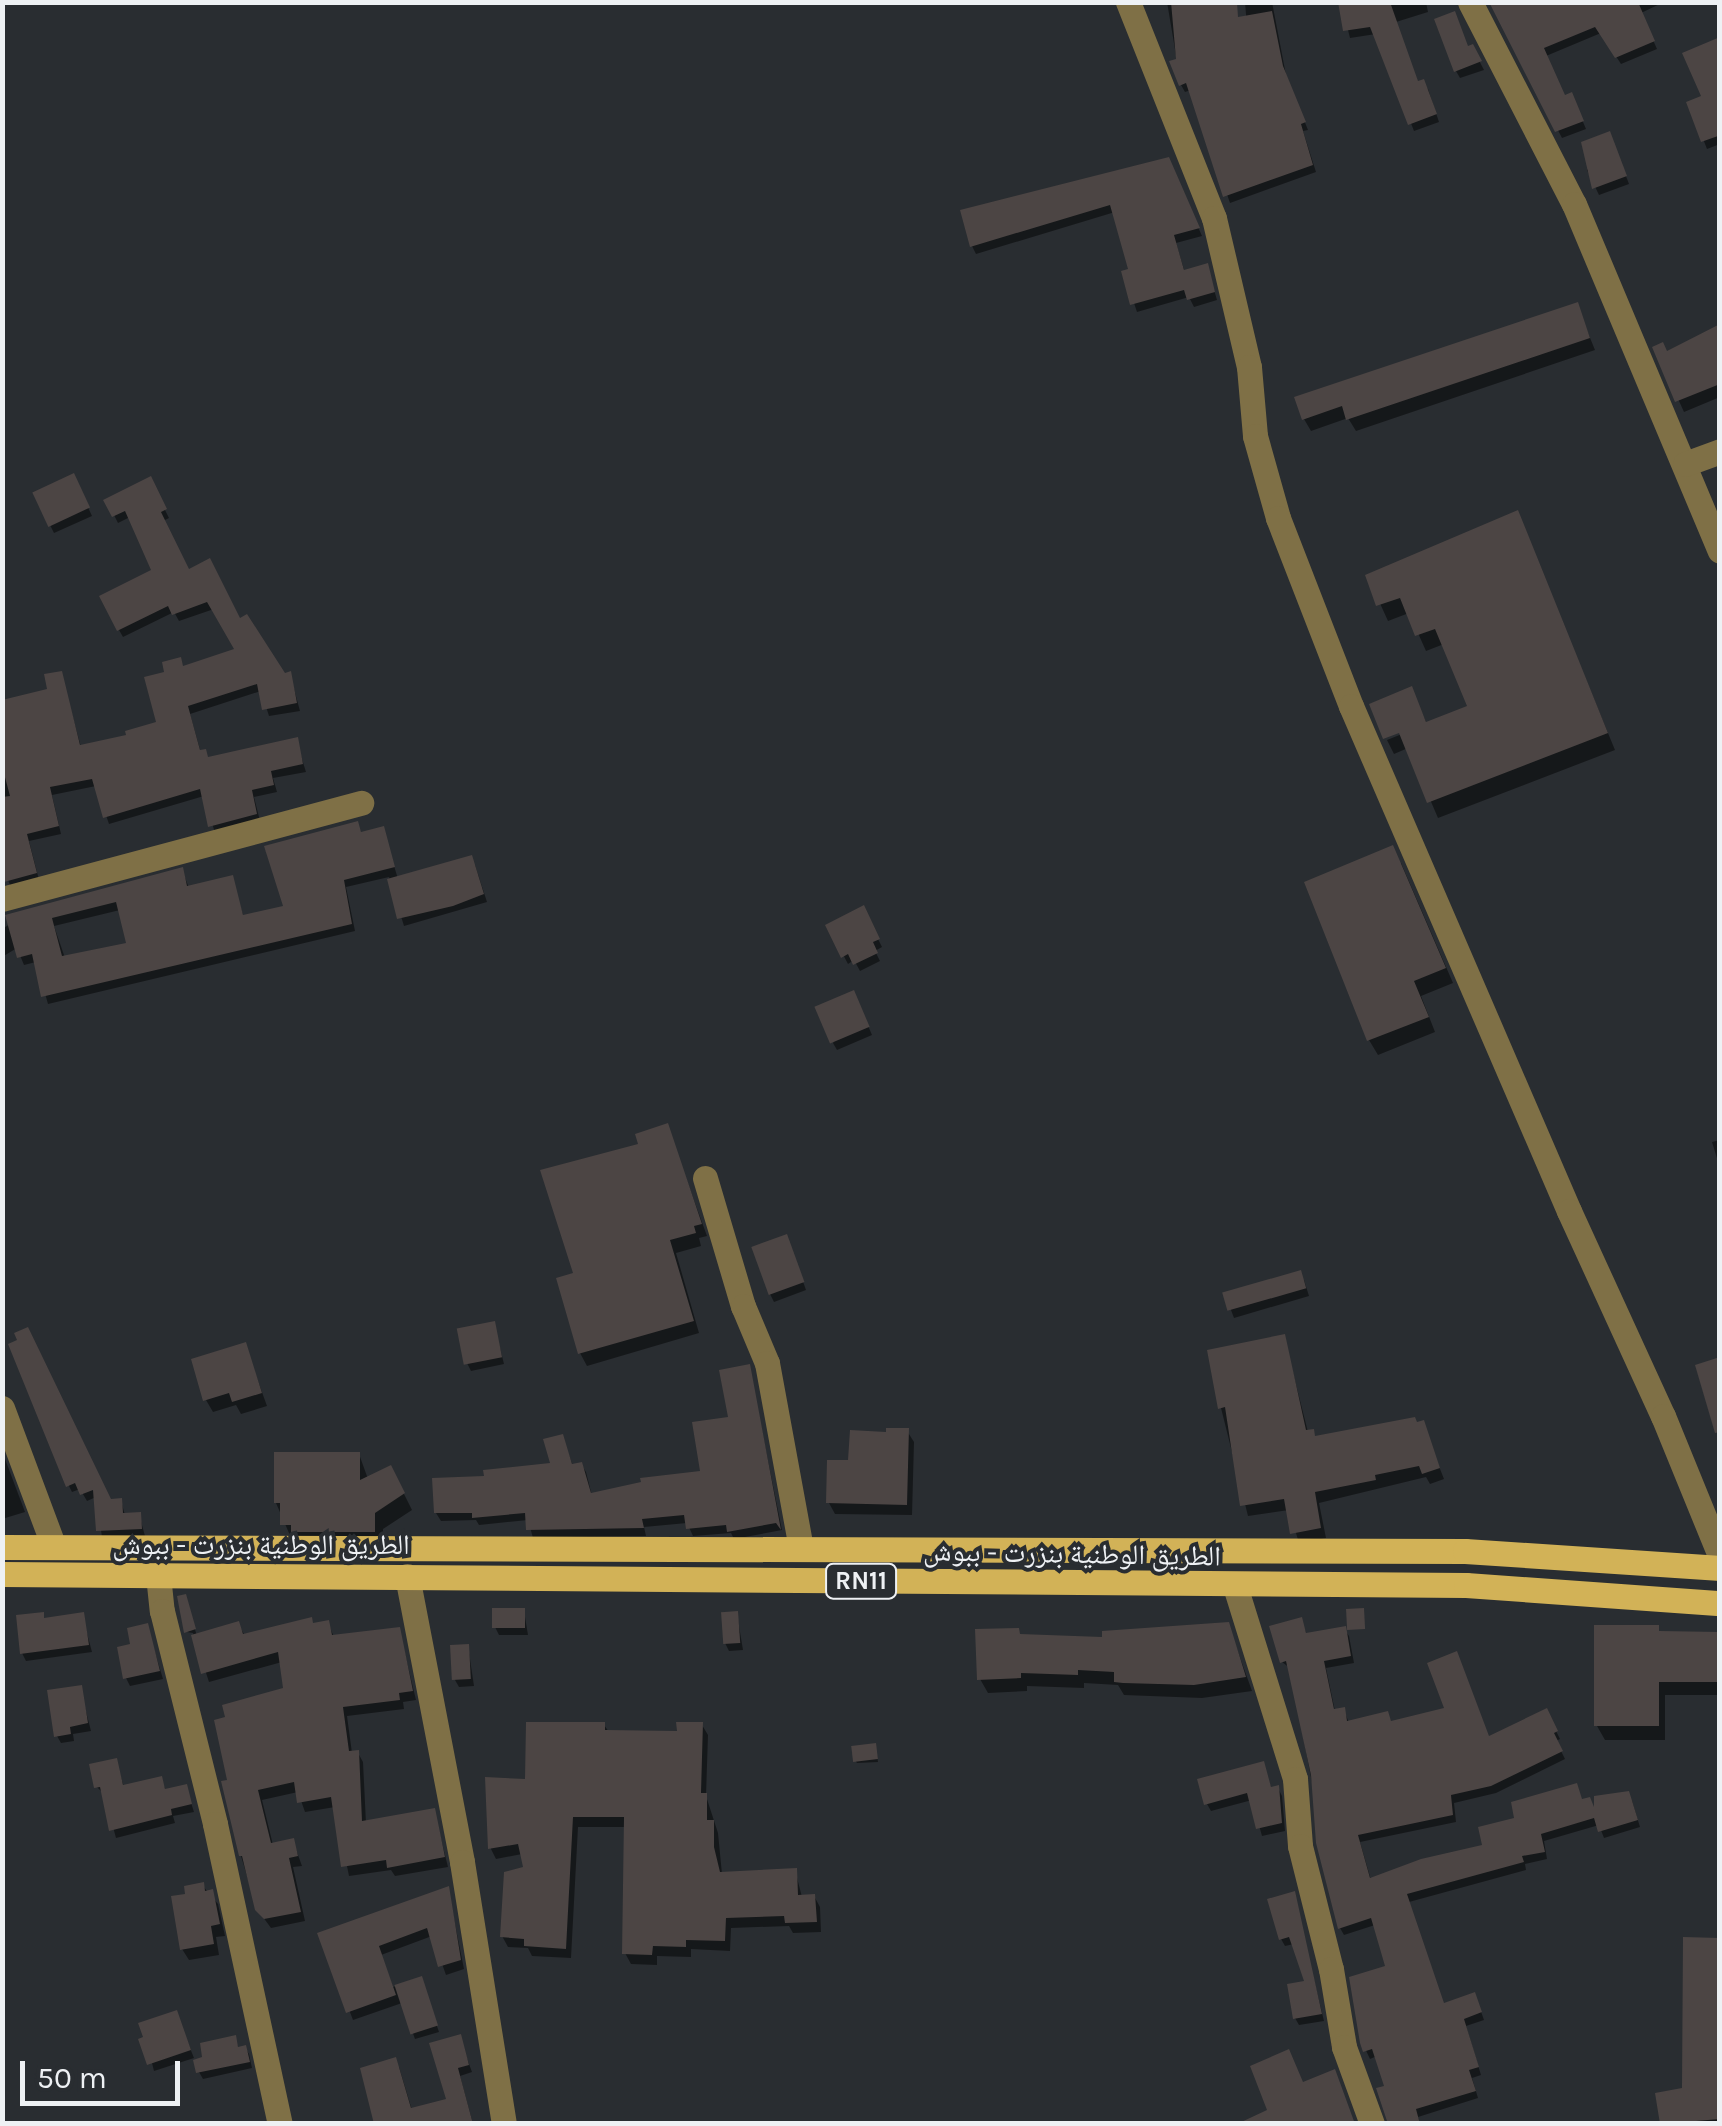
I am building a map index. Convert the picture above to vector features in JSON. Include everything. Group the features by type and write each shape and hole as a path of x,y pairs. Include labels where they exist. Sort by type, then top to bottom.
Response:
{"main road":[{"name":"الطريق الوطنية بنزرت - ببوش","path":"2,1548 1464,1551 1720,1568"},
{"name":"الطريق الوطنية بنزرت - ببوش","path":"2,1574 1466,1585 1720,1602"}],"street":[{"path":"1128,2 1214,218 1249,368 1254,436 1278,518 1351,706 1569,1211 1663,1416 1720,1556"},
{"path":"1470,2 1574,204 1629,343 1686,464 1720,552"},
{"path":"1686,464 1720,451"},
{"path":"2,898 361,803"},
{"path":"705,1178 743,1306 767,1364 801,1549"},
{"path":"2,1408 54,1547"},
{"path":"158,1575 280,2124"},
{"path":"408,1576 462,1862 504,2124"},
{"path":"1236,1586 1295,1779 1300,1846 1331,1969 1344,2048 1372,2124"}],"building":[{"path":"1171,2 1237,2 1238,17 1272,11 1283,66 1306,122 1301,124 1313,165 1223,197 1186,83 1179,86 1169,61 1176,59"},
{"path":"1338,2 1390,2 1418,81 1424,79 1437,114 1408,125 1370,27 1343,31"},
{"path":"1489,2 1638,2 1655,41 1615,58 1595,27 1544,48 1565,95 1572,92 1584,121 1555,132"},
{"path":"1455,11 1468,46 1473,44 1482,61 1454,72 1434,19"},
{"path":"1720,37 1720,140 1718,136 1701,142 1686,102 1701,96 1682,53"},
{"path":"1610,131 1627,176 1592,189 1581,142"},
{"path":"1169,157 1200,228 1174,235 1184,270 1208,263 1215,292 1187,300 1184,290 1130,305 1121,271 1128,269 1110,205 970,247 960,210"},
{"path":"1578,302 1590,338 1346,420 1342,406 1302,420 1294,397"},
{"path":"1720,324 1720,384 1675,402 1652,347 1663,342 1667,351"},
{"path":"74,473 90,507 48,527 32,492"},
{"path":"151,476 167,509 161,512 189,569 210,558 240,618 247,614 285,673 291,671 297,703 262,710 257,684 188,706 200,750 206,749 208,757 298,737 303,764 271,771 274,785 252,790 257,814 208,827 200,789 103,818 92,779 50,787 59,826 27,834 37,873 4,882 2,797 10,796 2,766 2,700 47,689 44,674 62,671 80,745 126,735 125,731 156,722 144,677 164,672 162,662 181,657 183,666 234,649 207,602 172,615 168,606 117,631 99,596 151,570 125,511 112,517 103,500"},
{"path":"1518,510 1608,733 1427,803 1399,733 1383,739 1369,704 1412,686 1426,722 1467,706 1435,629 1415,636 1400,598 1376,606 1365,575"},
{"path":"358,821 361,832 384,826 395,867 344,880 352,924 41,997 32,954 17,958 5,915 183,867 187,886 233,875 243,915 283,906 264,846","holes":["116,902 126,943 62,956 52,918"]},
{"path":"1393,845 1446,968 1414,981 1429,1017 1367,1041 1304,882"},
{"path":"472,855 484,894 397,919 387,879"},
{"path":"864,905 880,939 873,942 878,953 853,965 848,954 841,958 825,925"},
{"path":"854,990 870,1027 830,1044 814,1007"},
{"path":"668,1123 702,1224 694,1226 696,1233 670,1240 694,1321 578,1354 556,1278 573,1273 540,1170 638,1144 635,1134"},
{"path":"787,1234 804,1282 769,1295 751,1247"},
{"path":"1301,1270 1306,1288 1227,1311 1222,1293"},
{"path":"495,1321 502,1357 464,1365 457,1328"},
{"path":"28,1327 111,1499 122,1498 123,1513 141,1512 142,1529 96,1531 93,1490 80,1495 75,1483 66,1487 8,1344 17,1340 14,1333"},
{"path":"1285,1334 1306,1430 1314,1429 1315,1436 1415,1417 1417,1422 1424,1420 1440,1468 1422,1474 1419,1466 1375,1475 1376,1480 1315,1492 1321,1528 1290,1534 1284,1499 1240,1506 1225,1407 1218,1409 1207,1350"},
{"path":"246,1342 262,1393 232,1402 229,1393 203,1401 191,1359"},
{"path":"1720,1357 1720,1432 1715,1433 1695,1365"},
{"path":"750,1364 781,1530 776,1523 727,1532 726,1525 686,1529 684,1515 642,1519 644,1528 526,1530 525,1513 472,1518 472,1513 434,1513 432,1478 484,1476 483,1470 550,1463 543,1439 563,1434 572,1464 582,1462 591,1493 641,1482 640,1478 700,1471 692,1422 728,1417 719,1370"},
{"path":"886,1428 909,1428 907,1505 826,1503 827,1460 848,1460 850,1430 886,1432"},
{"path":"274,1452 360,1452 360,1480 391,1465 405,1493 375,1513 375,1532 291,1532 291,1525 280,1525 280,1503 274,1503"},
{"path":"186,1594 196,1629 184,1633 177,1596"},
{"path":"492,1608 525,1608 525,1628 492,1628"},
{"path":"1364,1608 1365,1629 1347,1630 1346,1609"},
{"path":"738,1611 740,1643 723,1644 721,1612"},
{"path":"44,1612 44,1618 84,1612 89,1645 20,1654 16,1615"},
{"path":"312,1617 313,1623 329,1620 332,1635 400,1627 413,1691 399,1693 400,1700 343,1707 349,1751 359,1750 362,1821 435,1808 445,1857 387,1868 386,1860 341,1867 331,1797 297,1803 294,1782 258,1790 271,1843 294,1838 298,1856 289,1858 301,1912 264,1919 255,1910 239,1856 221,1781 227,1780 214,1720 225,1717 222,1705 283,1688 278,1652 201,1674 191,1635 239,1621 243,1634"},
{"path":"1302,1617 1306,1633 1346,1626 1351,1656 1324,1661 1334,1709 1345,1707 1347,1721 1388,1711 1391,1721 1444,1708 1427,1663 1457,1651 1489,1736 1547,1708 1558,1731 1554,1733 1563,1751 1491,1786 1451,1795 1453,1815 1358,1835 1370,1878 1421,1859 1482,1845 1478,1827 1514,1818 1511,1802 1577,1783 1582,1799 1590,1797 1594,1807 1594,1796 1629,1791 1638,1820 1598,1832 1594,1818 1541,1834 1545,1852 1522,1856 1524,1862 1407,1894 1444,2003 1475,1992 1482,2012 1464,2019 1479,2067 1469,2070 1476,2091 1416,2109 1420,2124 1388,2124 1376,2088 1384,2086 1372,2049 1363,2052 1360,2043 1349,1977 1385,1966 1371,1918 1338,1929 1316,1843 1311,1775 1286,1661 1280,1663 1269,1626"},
{"path":"1229,1622 1246,1677 1194,1685 1123,1683 1114,1682 1114,1672 1078,1670 1078,1675 1021,1673 1021,1678 977,1680 975,1629 1019,1628 1020,1634 1102,1637 1102,1631"},
{"path":"148,1623 160,1671 123,1679 117,1647 130,1644 127,1628"},
{"path":"1594,1625 1659,1625 1659,1631 1720,1632 1720,1682 1659,1682 1659,1726 1594,1726"},
{"path":"469,1644 471,1679 452,1680 450,1645"},
{"path":"82,1685 88,1723 70,1727 71,1734 54,1737 47,1690"},
{"path":"526,1722 605,1722 605,1730 677,1731 676,1722 703,1722 701,1793 707,1793 707,1820 714,1820 714,1847 720,1872 797,1868 798,1895 815,1894 817,1922 785,1923 784,1916 726,1918 725,1941 686,1940 686,1947 653,1946 652,1955 622,1954 624,1817 573,1817 566,1949 524,1946 524,1939 500,1937 504,1872 523,1867 518,1844 488,1849 485,1777 525,1779"},
{"path":"876,1743 878,1759 853,1762 851,1746"},
{"path":"117,1758 123,1785 162,1776 165,1789 187,1784 192,1804 171,1809 172,1815 109,1831 100,1787 94,1788 89,1764"},
{"path":"1264,1761 1271,1787 1279,1785 1282,1823 1256,1829 1247,1793 1204,1805 1197,1779"},
{"path":"204,1882 205,1891 213,1889 220,1924 211,1926 214,1944 180,1950 171,1896 185,1894 184,1886"},
{"path":"449,1886 461,1960 438,1967 427,1928 379,1946 396,1995 346,2013 317,1933"},
{"path":"1295,1891 1322,2014 1293,2019 1287,1984 1304,1981 1289,1937 1279,1940 1267,1899"},
{"path":"1683,1937 1720,1938 1720,2119 1660,2124 1655,2093 1682,2088"},
{"path":"422,1976 438,2025 410,2034 394,1985"},
{"path":"177,2010 191,2050 147,2065 138,2039 143,2037 138,2023"},
{"path":"461,2034 469,2065 458,2068 473,2124 374,2124 360,2068 396,2057 411,2108 446,2099 429,2043"},
{"path":"236,2035 238,2047 246,2045 250,2062 196,2073 193,2060 202,2057 200,2043"},
{"path":"1289,2049 1303,2082 1335,2069 1355,2124 1237,2124 1267,2110 1250,2066"}]}
